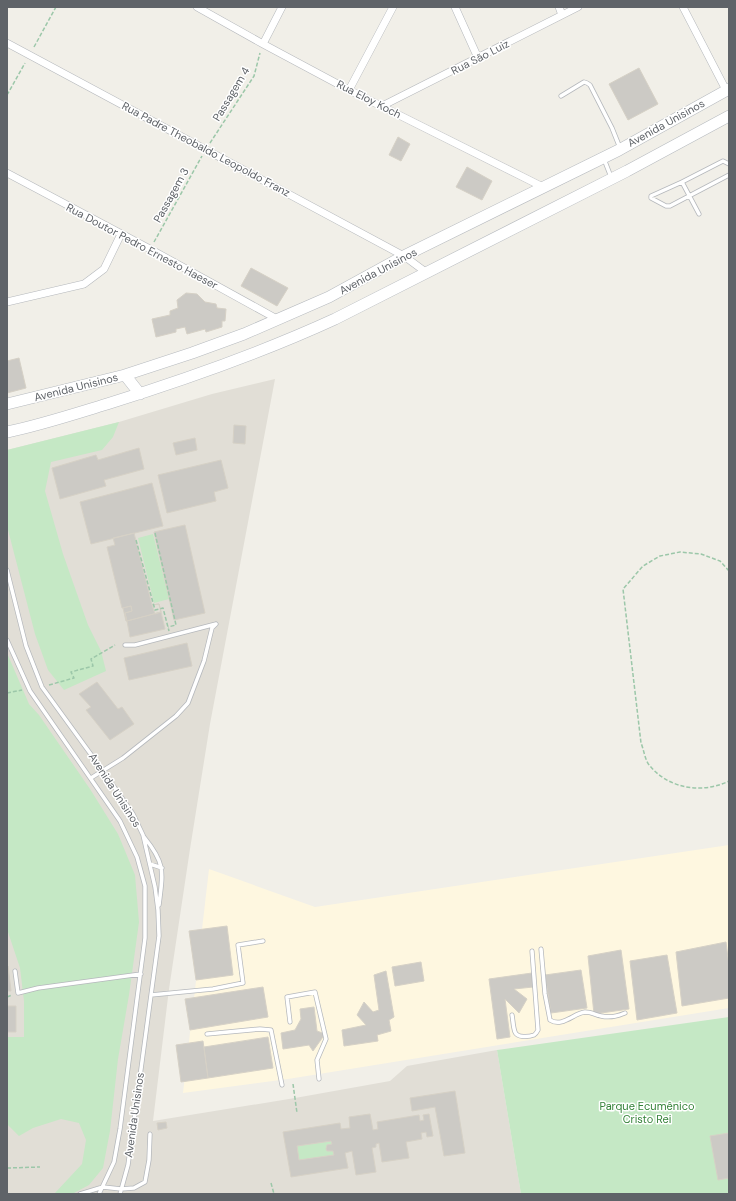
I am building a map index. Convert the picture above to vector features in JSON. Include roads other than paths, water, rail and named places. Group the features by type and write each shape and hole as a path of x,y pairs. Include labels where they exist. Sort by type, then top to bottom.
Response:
{"main road":[{"name":"Avenida Unisinos","path":"7,404 126,375 244,334 329,297 404,256 620,149 728,90"},
{"name":"Avenida Unisinos","path":"7,432 140,394 298,336 427,273 627,171 729,116"},
{"path":"126,375 140,394"},
{"path":"7,435 21,429"}],"street":[{"name":"Rua Eloy Koch","path":"197,7 349,90 543,187"},
{"path":"263,44 282,7"},
{"path":"349,90 393,7"},
{"path":"455,7 478,58"},
{"path":"559,7 562,15"},
{"name":"Rua São Luiz","path":"382,106 578,7"},
{"path":"683,7 728,90"},
{"name":"Rua Padre Theobaldo Leopoldo Franz","path":"7,43 404,256 427,273"},
{"name":"Rua Doutor Pedro Ernesto Haeser","path":"7,173 277,319"},
{"path":"7,302 84,284 104,269 121,234"}],"lane":[{"path":"561,96 584,82 590,85 612,128 620,149"},
{"path":"604,157 612,178"},
{"path":"729,164 723,161 651,196 651,198 668,206 729,175"},
{"path":"682,182 699,214"},
{"name":"Avenida Unisinos","path":"7,570 26,646 42,687 133,814 143,834 150,864 158,910 159,936 128,1165 120,1194"},
{"path":"125,645 134,645 212,627 216,624"},
{"path":"91,778 123,758 149,738 176,716 188,703 204,661 212,627"},
{"name":"Avenida Unisinos","path":"7,640 30,691 120,821 137,857 145,886 145,938 120,1129 114,1162 99,1194"},
{"path":"143,834 157,854 162,868 158,910"},
{"path":"150,864 162,868"},
{"path":"152,995 213,989 243,983 238,945 263,941"},
{"path":"541,949 545,994 550,1020 553,1022 565,1022 579,1014 587,1012 602,1017 616,1016 626,1013"},
{"path":"512,1015 515,1033 521,1036 534,1035 537,1032 532,950"},
{"path":"15,971 18,993 38,988 141,974"},
{"path":"290,1022 287,997 315,992 326,1039 317,1060 319,1079"},
{"path":"207,1034 260,1029 271,1030 282,1085"},
{"path":"80,1194 103,1187 121,1189 134,1188 145,1182 150,1134"}],"park label":[{"name":"Parque Ecumênico Cristo Rei","path":"647,1112"}]}
